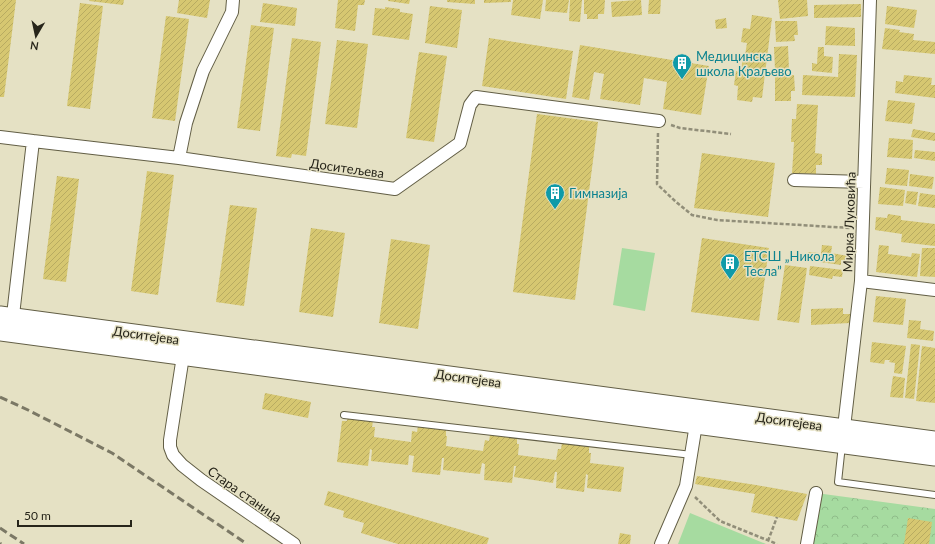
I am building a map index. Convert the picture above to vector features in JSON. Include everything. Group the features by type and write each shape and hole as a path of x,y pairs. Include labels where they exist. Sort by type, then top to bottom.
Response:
{"main road":[{"name":"Доситејева","path":"6,324 183,356 696,424 843,436 935,441"},
{"name":"Доситејева","path":"6,324 843,436 935,456"}],"street":[{"path":"179,158 186,123 203,71 232,12 233,0"},
{"name":"Мирка Луковића","path":"843,436 861,281 870,0"},
{"name":"Доситељева","path":"0,137 179,158 395,189 460,143 470,105 476,97 659,121"},
{"path":"6,324 33,141"},
{"path":"794,180 864,182"},
{"path":"861,281 935,290"},
{"name":"Стара станица","path":"183,356 170,440 172,455 201,480 294,544"},
{"path":"661,544 687,483 696,424"},
{"path":"807,544 816,493"}],"lane":[{"path":"344,415 692,455"},
{"path":"843,436 838,482 935,495"}],"path":[{"path":"731,134 680,128 659,121 656,184 675,202 692,215 717,220 862,228"},
{"path":"687,483 692,494 720,521 777,544"},
{"path":"768,541 777,517"}],"green space":[{"path":"622,248 655,253 645,311 613,305"},
{"path":"816,493 935,509 935,544 807,544"},
{"path":"690,513 766,544 678,544"}],"building":[{"path":"0,0 16,0 4,97 0,97"},
{"path":"124,0 123,5 89,1"},
{"path":"179,0 210,0 207,18 177,13"},
{"path":"338,0 365,0 364,5 358,5 355,31 335,28"},
{"path":"388,0 410,0 409,4"},
{"path":"447,0 475,0 475,4 447,2"},
{"path":"484,0 511,0 511,2 484,3"},
{"path":"513,0 543,0 540,19 511,15"},
{"path":"546,0 569,0 567,13 545,11"},
{"path":"570,0 582,0 580,22 569,21"},
{"path":"584,0 605,0 604,14 598,14 598,19 587,19 587,14 584,14"},
{"path":"641,0 642,15 612,17 611,2"},
{"path":"649,0 661,0 660,14 648,14"},
{"path":"778,0 807,0 808,16 780,19"},
{"path":"80,3 103,6 90,109 67,106"},
{"path":"263,3 297,8 295,26 260,22"},
{"path":"861,4 861,17 814,18 814,5"},
{"path":"430,6 462,10 457,48 425,43"},
{"path":"887,6 917,10 914,28 885,24"},
{"path":"385,7 400,9 400,12 413,14 409,40 372,35 375,8 385,9"},
{"path":"752,15 772,18 762,98 753,97 752,102 737,100 738,86 734,85 736,71 741,72 743,54 745,55 747,43 741,42 743,28 750,29"},
{"path":"166,16 189,19 175,121 152,118"},
{"path":"726,18 727,28 716,29 715,20"},
{"path":"775,21 797,21 798,35 794,35 795,41 776,42"},
{"path":"251,25 274,28 260,131 237,128"},
{"path":"826,26 855,28 855,46 825,45"},
{"path":"885,28 914,34 913,40 935,42 935,54 882,49"},
{"path":"292,38 321,42 306,156 292,154 291,158 276,156"},
{"path":"489,38 573,51 566,99 482,86"},
{"path":"337,40 368,44 357,128 325,124"},
{"name":"Медицинска школа Краљево","path":"580,45 709,66 701,115 663,109 667,82 644,78 640,105 600,99 604,74 594,72 589,100 572,97"},
{"path":"788,46 789,70 775,70 774,47"},
{"path":"818,47 824,47 824,56 833,57 832,73 812,71 812,63 817,64"},
{"path":"419,52 447,56 434,142 406,138"},
{"path":"839,54 857,55 855,97 802,95 803,75 838,77"},
{"path":"775,75 794,75 795,91 791,91 791,101 775,101"},
{"path":"904,75 932,78 931,85 935,85 935,98 895,93 896,81 903,82"},
{"path":"888,100 915,103 912,124 885,121"},
{"path":"797,104 818,105 815,153 822,154 822,165 816,165 816,174 792,173 794,142 791,142 792,119 796,119"},
{"name":"Гимназија","path":"537,114 598,122 575,300 513,292"},
{"path":"913,129 935,133 935,141 911,137"},
{"path":"889,138 913,140 912,159 887,157"},
{"path":"915,150 935,152 935,161 914,158"},
{"path":"702,153 775,163 768,217 694,208"},
{"path":"887,168 909,170 907,186 885,184"},
{"path":"147,171 174,175 158,295 131,291"},
{"path":"910,174 934,177 932,189 909,186"},
{"path":"57,176 79,179 66,282 43,279"},
{"path":"880,187 905,190 903,206 878,204"},
{"path":"907,191 918,192 916,205 905,203"},
{"path":"920,193 935,195 935,208 918,206"},
{"path":"230,205 257,208 244,306 216,302"},
{"path":"888,214 901,216 901,220 935,224 935,246 901,242 902,234 875,230 876,217 887,218"},
{"path":"311,228 345,233 333,317 299,312"},
{"name":"ЕТСШ „Никола Тесла”","path":"702,238 769,248 759,321 691,312"},
{"path":"391,239 430,245 418,329 379,323"},
{"path":"822,245 832,246 831,253 848,256 847,261 841,260 841,265 820,262"},
{"path":"879,245 889,246 888,254 911,257 912,253 920,254 917,277 876,272"},
{"path":"922,248 935,248 935,277 920,276"},
{"path":"808,252 819,253 818,260 808,260"},
{"path":"785,265 807,268 799,323 777,320"},
{"path":"810,266 843,270 842,277 833,276 832,279 809,275"},
{"path":"876,296 906,299 903,325 873,322"},
{"path":"843,308 843,314 850,314 850,323 811,325 811,309"},
{"path":"909,320 921,321 920,329 934,331 933,341 907,338"},
{"path":"872,342 906,346 902,374 894,373 895,363 889,362 890,360 885,360 884,364 870,362"},
{"path":"911,344 920,345 914,399 905,398"},
{"path":"922,346 935,348 935,403 916,401"},
{"path":"893,376 905,378 903,398 890,397"},
{"path":"265,393 311,402 308,418 262,409"},
{"path":"347,418 373,421 372,427 375,427 374,437 411,442 412,431 417,432 418,426 446,430 446,446 483,451 485,440 489,441 490,435 517,438 517,444 519,444 518,455 556,460 558,449 561,449 562,443 589,447 589,453 591,453 590,463 624,467 621,492 587,488 588,475 586,474 584,492 556,488 557,472 555,472 553,483 514,477 516,466 514,466 512,483 484,480 485,464 482,463 480,474 443,470 444,458 442,458 440,475 412,472 414,456 409,455 408,465 371,461 372,450 370,449 368,466 337,462 342,421 347,421"},
{"path":"697,476 807,494 797,521 751,512 755,494 695,484"},
{"path":"328,491 489,538 487,544 398,544 361,533 364,523 343,517 344,511 324,505"},
{"path":"908,518 932,522 929,544 904,544"},
{"path":"620,533 631,535 630,544 618,544"}],"railway":[{"path":"0,397 112,453 247,544"},
{"path":"0,528 24,544"}],"place":[{"name":"Медицинска школа Краљево","path":"682,80"},
{"name":"Гимназија","path":"555,210"},
{"name":"ЕТСШ „Никола Тесла”","path":"730,280"}]}
